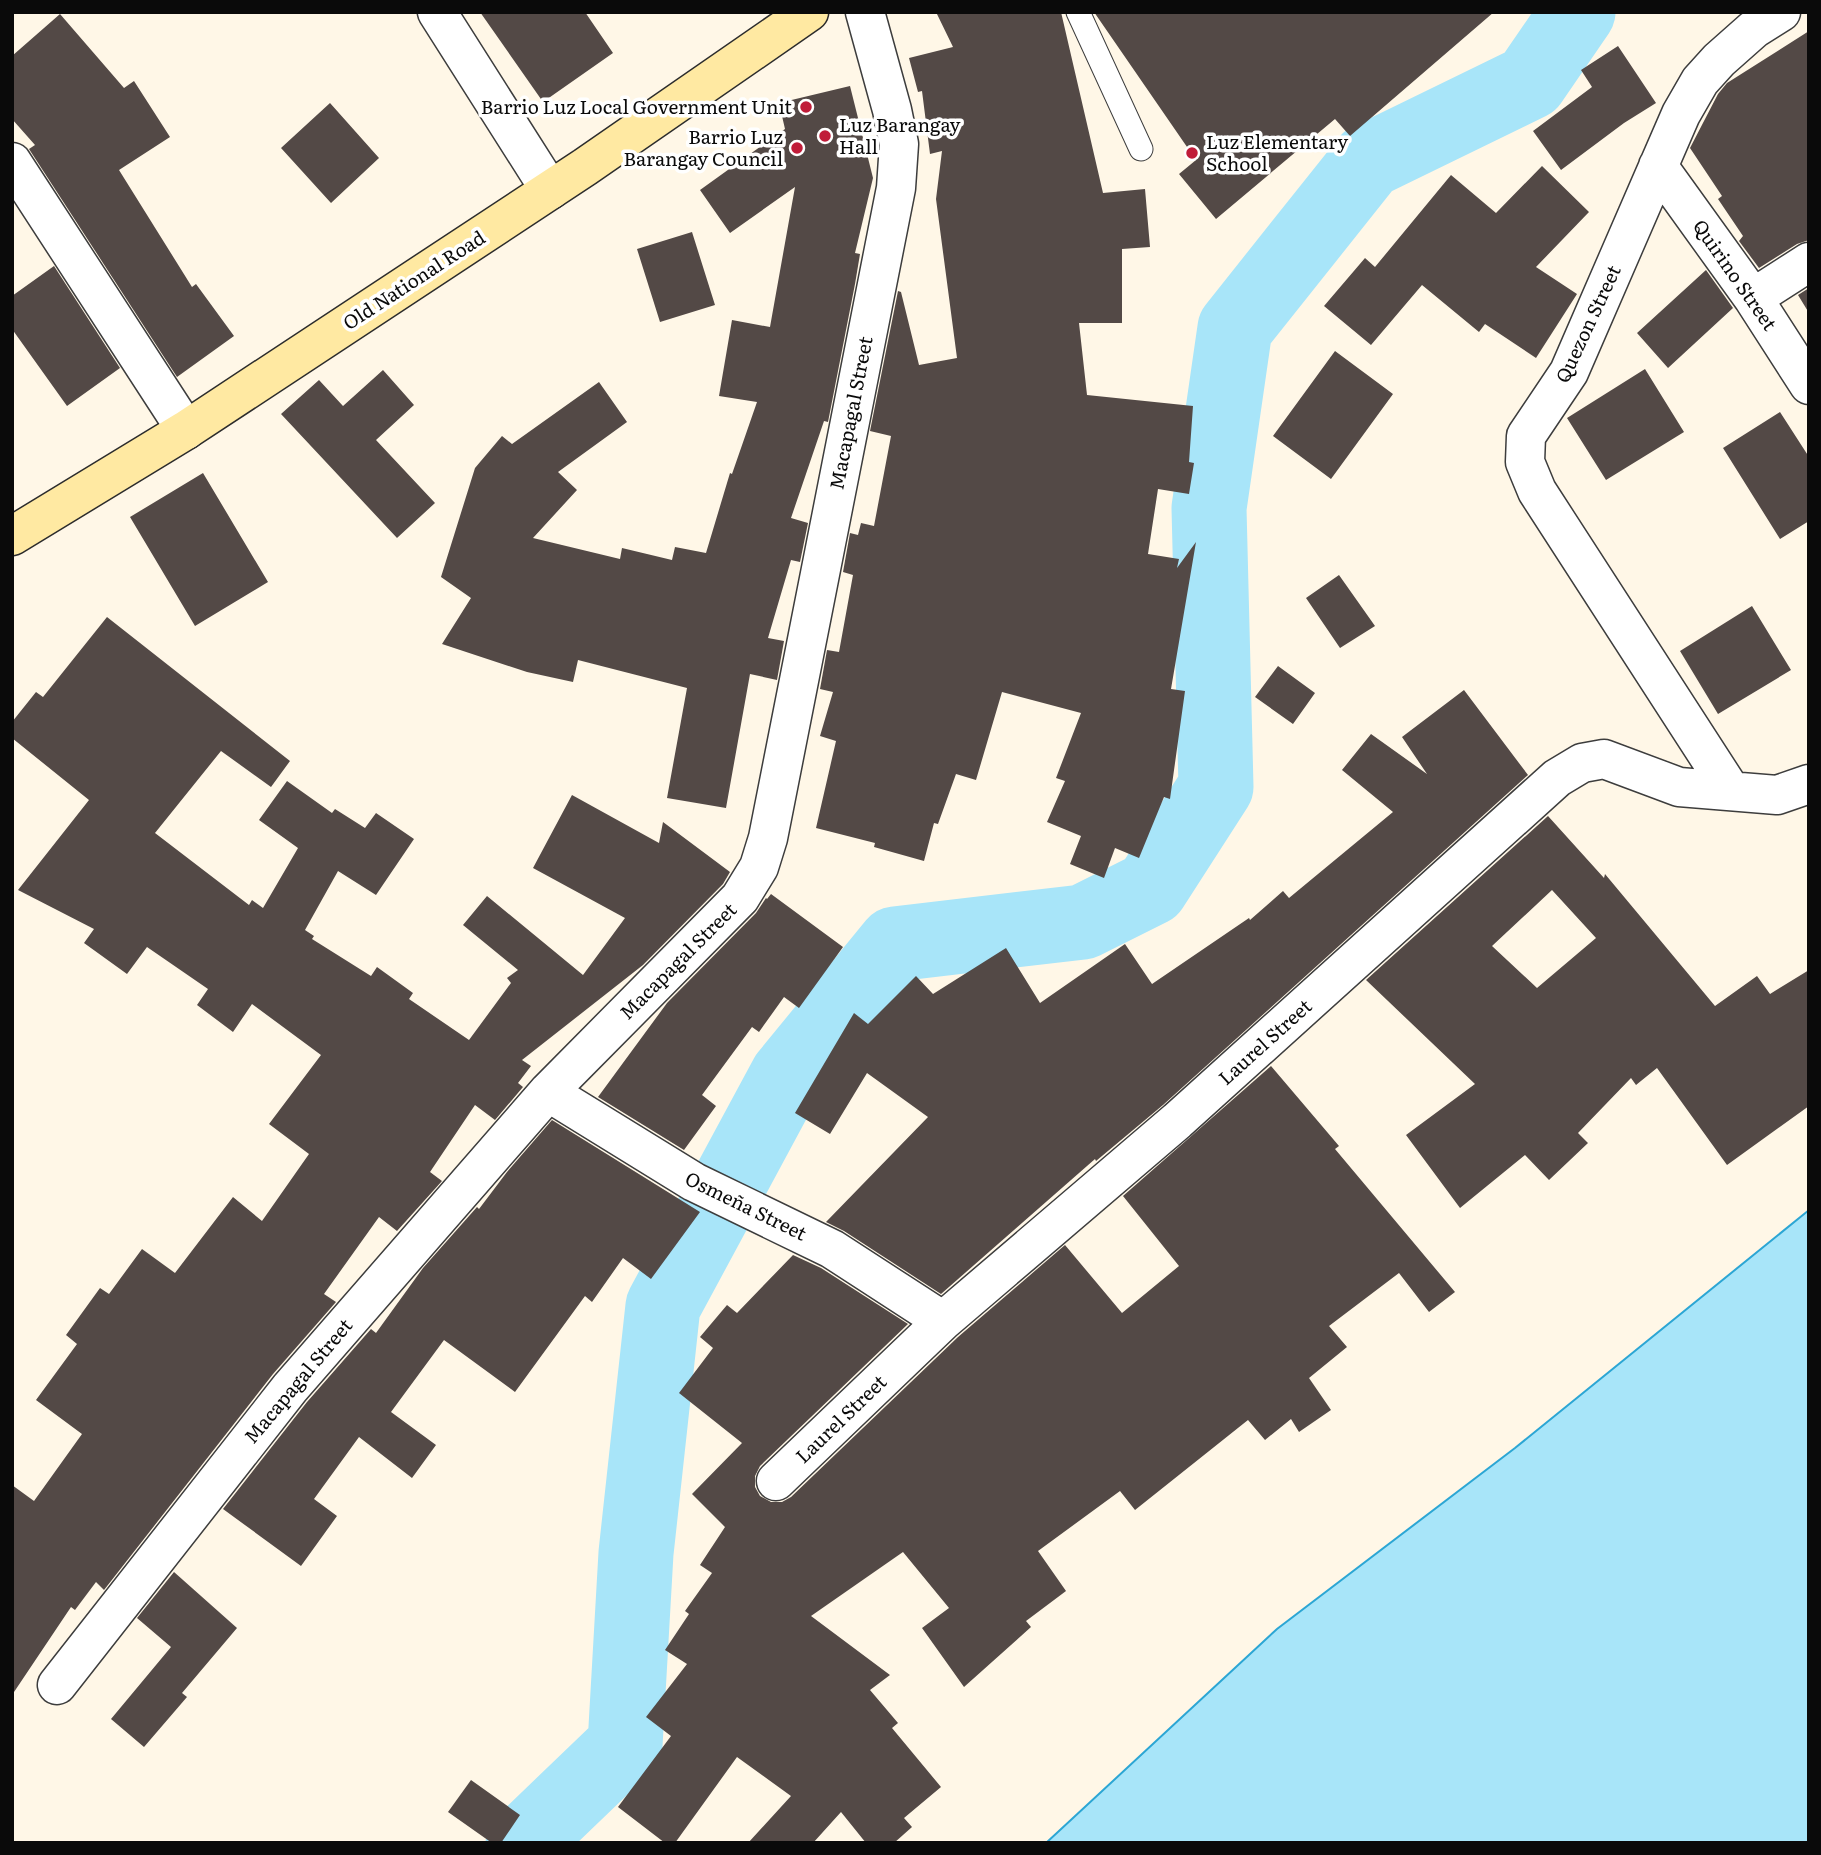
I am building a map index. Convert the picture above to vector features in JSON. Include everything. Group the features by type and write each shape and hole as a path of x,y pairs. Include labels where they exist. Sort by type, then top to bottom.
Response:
{"main road":[{"name":"Old National Road","path":"12,536 186,430 550,190 809,12"}],"street":[{"path":"437,12 550,190"},
{"name":"Macapagal Street","path":"57,1685 290,1388 548,1092 740,898 759,867 765,848 896,188 899,144 864,12"},
{"name":"Quezon Street","path":"1731,791 1537,491 1525,462 1526,436 1569,372 1681,114 1700,80 1754,29 1782,12"},
{"path":"12,162 186,430"},
{"name":"Quirino Street","path":"1658,166 1753,298 1809,385"},
{"path":"1753,298 1809,262"},
{"name":"Laurel Street","path":"776,1481 943,1321 1177,1121 1557,778 1582,763 1604,759 1679,786 1777,795 1809,784"},
{"name":"Osmeña Street","path":"548,1092 694,1182 832,1249 943,1321"}],"lane":[{"path":"1078,12 1142,149"}],"water":[{"path":"1809,1210 1809,1843 1046,1843 1277,1629 1515,1448"}],"building":[{"path":"480,12 585,12 613,53 543,102"},
{"path":"936,12 1061,12 1103,193 1145,189 1150,247 1122,249 1122,323 1079,323 1087,395 1193,406 1189,462 1194,463 1189,494 1158,489 1148,554 1179,559 1177,568 1196,542 1171,689 1185,691 1170,799 1164,797 1139,858 1115,848 1104,878 1070,864 1081,836 1047,822 1065,781 1056,778 1081,713 1002,692 976,780 956,774 938,824 934,823 924,861 874,847 875,843 816,828 836,741 820,736 833,692 820,689 827,650 839,652 853,575 843,572 850,533 858,535 861,523 874,526 891,436 870,431 898,291 901,292 919,365 957,358 936,199 942,151 930,154 922,91 918,92 909,58 953,47"},
{"path":"1094,12 1494,12 1350,136 1335,119 1216,219 1179,174 1196,160"},
{"path":"60,14 124,88 134,81 170,137 119,170 192,287 196,284 234,336 177,377 29,149 35,145 12,119 12,56"},
{"path":"1809,31 1809,240 1797,244 1759,268 1739,241 1743,236 1718,199 1722,196 1690,148 1718,94 1727,83"},
{"path":"1618,46 1656,103 1561,170 1533,131 1592,87 1581,70"},
{"path":"850,86 873,178 855,253 860,254 828,422 824,421 791,518 808,523 800,562 791,560 768,638 784,641 777,680 750,674 726,808 667,798 687,688 578,660 573,682 527,672 442,644 471,598 441,577 475,468 502,436 512,444 599,382 627,422 558,472 577,490 533,538 620,559 622,548 672,560 675,547 706,553 730,473 732,474 757,402 719,396 732,320 770,327 795,187 730,233 700,190 785,129 779,103"},
{"path":"330,103 379,158 331,203 281,148"},
{"path":"1542,166 1589,212 1536,267 1577,294 1536,358 1485,324 1479,332 1422,285 1371,345 1324,306 1365,258 1375,267 1451,175 1496,213"},
{"path":"692,232 715,305 660,322 637,249"},
{"path":"54,266 120,368 67,406 12,329 12,296"},
{"path":"1706,270 1733,308 1668,368 1637,333"},
{"path":"1809,288 1809,313 1798,295"},
{"path":"1335,351 1393,394 1331,479 1273,436"},
{"path":"1645,369 1684,432 1606,480 1567,418"},
{"path":"383,370 414,405 376,440 435,503 397,538 281,414 319,380 343,406"},
{"path":"1780,412 1809,457 1809,521 1780,539 1723,448"},
{"path":"203,473 268,582 195,626 130,517"},
{"path":"1339,575 1375,626 1340,648 1306,598"},
{"path":"1752,606 1791,670 1718,714 1680,651"},
{"path":"107,617 290,761 271,787 221,751 155,833 249,905 252,900 263,908 298,848 259,820 287,781 332,813 335,809 365,828 376,813 414,839 376,895 338,871 305,930 314,936 312,939 371,976 377,967 413,993 409,999 469,1040 511,983 507,978 518,970 463,925 487,896 583,975 625,918 533,868 572,795 659,843 663,822 730,872 723,884 643,965 522,1060 531,1066 518,1083 523,1087 495,1120 475,1105 430,1172 442,1181 397,1231 379,1217 324,1294 336,1302 273,1374 104,1590 96,1582 75,1610 71,1607 12,1695 12,1485 34,1501 82,1434 36,1400 77,1344 66,1335 100,1288 109,1294 142,1249 175,1273 233,1197 262,1221 309,1154 269,1124 321,1055 252,1004 233,1032 197,1005 208,989 147,947 127,974 84,943 94,929 18,890 89,800 12,738 12,722 36,692 43,697"},
{"path":"1278,666 1315,693 1293,724 1255,697"},
{"path":"1464,690 1528,775 1163,1105 1096,1161 1095,1159 941,1294 826,1222 928,1117 867,1073 830,1134 795,1113 854,1013 868,1024 916,976 933,994 1006,948 1040,1003 1125,944 1152,984 1249,918 1250,920 1283,891 1289,898 1393,812 1342,770 1371,734 1427,774 1402,737"},
{"path":"1548,816 1604,878 1605,874 1715,1006 1757,976 1770,994 1809,970 1809,1106 1727,1165 1657,1068 1636,1085 1631,1078 1578,1133 1588,1143 1549,1180 1525,1155 1460,1208 1406,1135 1475,1084 1366,980","holes":["1552,890 1596,938 1537,988 1492,946"]},
{"path":"771,894 843,947 799,1008 784,997 759,1032 752,1027 702,1095 716,1106 684,1150 598,1097 667,1003 756,913"},
{"path":"1271,1066 1339,1146 1335,1149 1455,1292 1429,1312 1399,1273 1329,1326 1347,1347 1309,1378 1331,1410 1299,1432 1291,1419 1265,1440 1248,1420 1135,1510 1120,1491 1038,1551 1066,1591 1026,1621 1031,1627 964,1687 922,1628 949,1608 903,1552 811,1616 890,1675 870,1690 898,1723 892,1728 941,1787 904,1818 912,1827 894,1843 866,1843 841,1812 813,1843 748,1843 791,1796 737,1757 675,1843 665,1843 618,1807 671,1736 646,1717 687,1664 665,1650 689,1614 685,1611 712,1573 700,1565 725,1527 692,1494 742,1443 679,1393 713,1348 700,1337 727,1305 737,1313 793,1255 821,1268 908,1324 760,1466 755,1476 755,1487 760,1496 771,1502 782,1502 791,1497 958,1337 1065,1245 1122,1313 1179,1266 1123,1196"},
{"path":"552,1120 700,1212 651,1279 623,1258 592,1302 585,1296 515,1392 444,1340 391,1412 436,1445 412,1478 359,1437 314,1499 337,1516 301,1566 223,1509 307,1402 371,1329 376,1333 423,1268 477,1207 479,1209"},
{"path":"174,1572 237,1628 182,1693 187,1697 144,1747 111,1719 171,1647 137,1618"},
{"path":"471,1780 520,1815 501,1843 492,1843 448,1812"}],"waterway":[{"path":"523,1843 625,1745 636,1553 663,1306 787,1076 895,944 1083,922 1151,888 1216,787 1209,508 1235,328 1368,161 1530,82 1578,12"}],"place":[{"name":"Barrio Luz Local Government Unit","path":"806,107"},
{"name":"Luz Barangay Hall","path":"825,136"},
{"name":"Barrio Luz Barangay Council","path":"797,148"},
{"name":"Luz Elementary School","path":"1192,153"}]}
